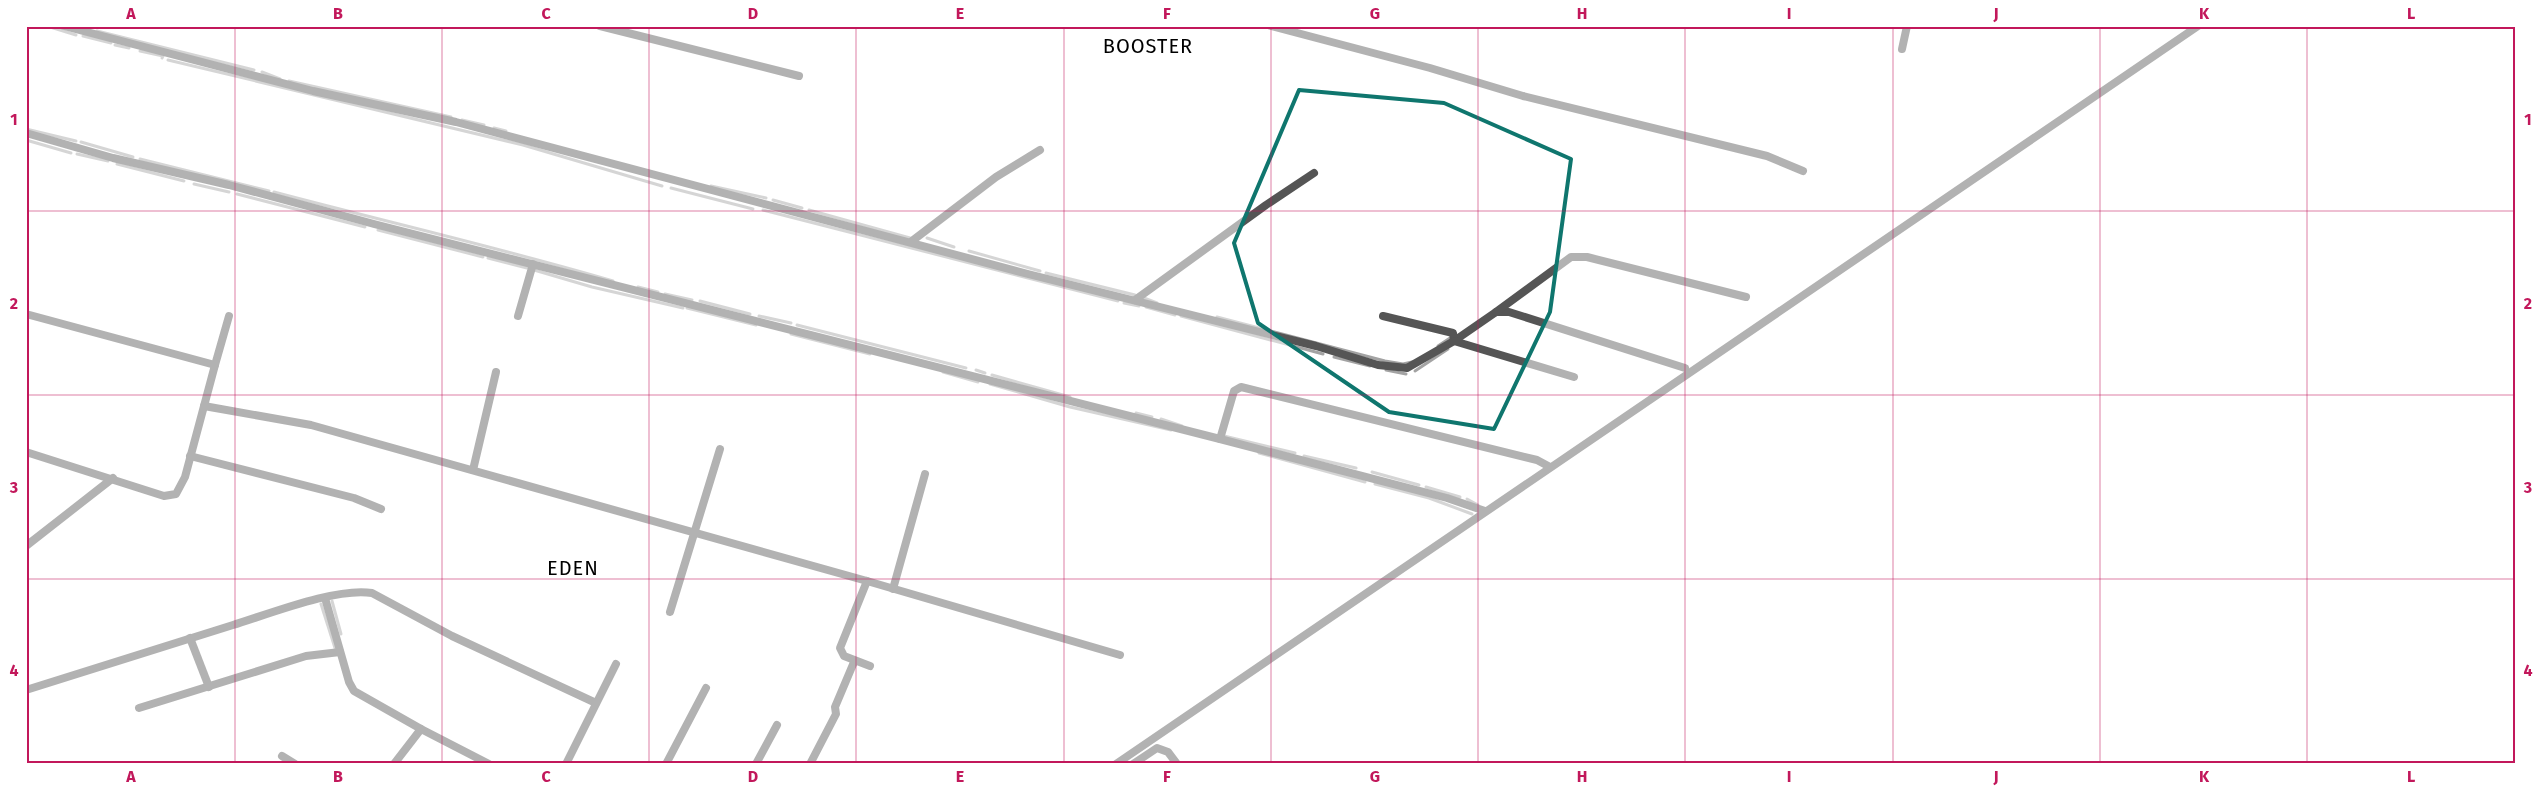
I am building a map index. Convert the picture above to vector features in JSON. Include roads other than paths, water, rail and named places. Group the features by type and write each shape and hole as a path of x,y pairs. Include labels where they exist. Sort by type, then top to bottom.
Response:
{"street":[{"path":"64,26 312,91 456,122 705,189 1398,368 1407,368 1454,340 1571,258 1587,257 1746,298"},
{"path":"600,26 799,76"},
{"path":"1271,26 1430,68 1523,96 1767,156 1802,171"},
{"path":"1902,49 1907,26"},
{"path":"1116,764 1486,510 1927,213 2198,26"},
{"path":"26,133 113,158 229,185 1220,439 1447,498 1486,510"},
{"path":"912,241 996,177 1040,150"},
{"path":"1135,300 1314,173"},
{"path":"518,316 533,264"},
{"path":"1496,312 1509,312 1684,368"},
{"path":"26,314 215,365"},
{"path":"26,452 113,478 164,496 176,494 185,477 229,316"},
{"path":"1383,316 1453,333 1454,340"},
{"path":"1454,340 1574,377"},
{"path":"473,470 496,372"},
{"path":"1220,439 1234,391 1241,387 1538,460 1550,467"},
{"path":"204,406 311,425 867,581 1120,656"},
{"path":"670,612 720,449"},
{"path":"190,456 354,498 381,509"},
{"path":"893,589 925,474"},
{"path":"26,546 113,478"},
{"path":"867,581 840,648 844,656 854,662 870,666"},
{"path":"26,690 343,592 358,591 372,593 452,636 596,703"},
{"path":"325,598 349,682 354,691 421,729 489,764"},
{"path":"190,638 209,687"},
{"path":"139,708 306,656 340,652"},
{"path":"810,764 836,714 835,707 854,662"},
{"path":"566,764 616,664"},
{"path":"666,764 706,688"},
{"path":"756,764 777,725"},
{"path":"394,764 421,729"},
{"path":"1133,764 1157,748 1168,752 1177,764"},
{"path":"282,756 295,764"}],"waterway":[{"path":"47,26 76,35"},
{"path":"97,31 254,70"},
{"path":"83,36 111,43"},
{"path":"115,45 129,48"},
{"path":"140,51 163,56 162,58"},
{"path":"168,60 523,145 662,186"},
{"path":"262,72 280,79"},
{"path":"289,81 451,117"},
{"path":"462,120 484,125"},
{"path":"494,128 506,131"},
{"path":"26,129 76,141"},
{"path":"26,140 71,153"},
{"path":"81,142 133,157"},
{"path":"77,154 108,161"},
{"path":"140,159 269,191"},
{"path":"117,164 184,181"},
{"path":"194,184 229,192"},
{"path":"711,186 766,198"},
{"path":"671,188 753,209"},
{"path":"274,192 486,246 613,281"},
{"path":"237,194 365,227"},
{"path":"773,200 802,208"},
{"path":"763,210 1118,301"},
{"path":"809,210 910,238"},
{"path":"378,230 483,257"},
{"path":"927,238 954,247"},
{"path":"969,251 1040,271"},
{"path":"488,258 527,268"},
{"path":"534,270 592,287 683,308"},
{"path":"1046,273 1135,295"},
{"path":"638,287 658,292"},
{"path":"665,294 692,300"},
{"path":"1144,298 1157,303"},
{"path":"700,301 750,314"},
{"path":"1124,303 1139,306"},
{"path":"1146,307 1175,315"},
{"path":"687,308 756,325"},
{"path":"759,316 791,323"},
{"path":"1181,316 1323,354"},
{"path":"1217,317 1385,361 1403,364 1412,362"},
{"path":"797,325 966,368"},
{"path":"791,334 870,354"},
{"path":"1438,346 1450,338"},
{"path":"1415,371 1448,349"},
{"path":"1334,357 1370,366"},
{"path":"976,370 985,373"},
{"path":"1386,370 1406,374"},
{"path":"943,372 978,382"},
{"path":"992,375 1070,397"},
{"path":"990,384 1070,407 1171,430"},
{"path":"1136,413 1152,417"},
{"path":"1161,419 1182,426"},
{"path":"1224,436 1295,453"},
{"path":"1259,453 1365,482"},
{"path":"1304,456 1356,468"},
{"path":"1372,472 1419,485"},
{"path":"1375,484 1429,498 1472,514"},
{"path":"1426,487 1460,497"},
{"path":"1467,499 1478,505"},
{"path":"332,601 341,634"},
{"path":"321,604 335,648"}],"district":[{"name":"BOOSTER","path":"1148,46"},
{"name":"EDEN","path":"573,568"}]}
